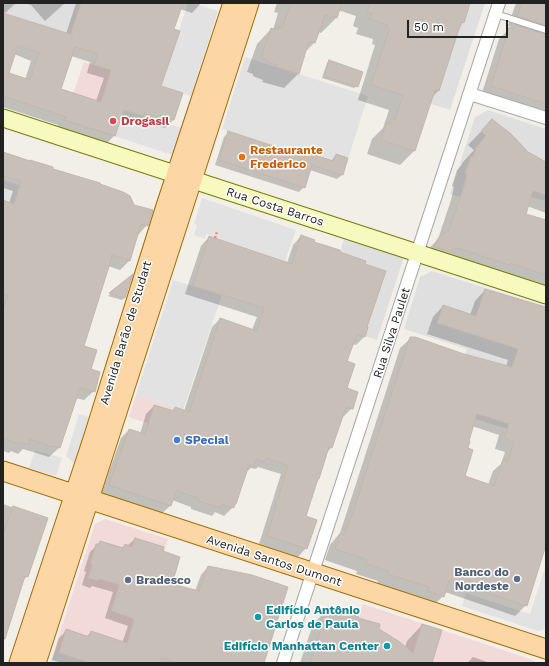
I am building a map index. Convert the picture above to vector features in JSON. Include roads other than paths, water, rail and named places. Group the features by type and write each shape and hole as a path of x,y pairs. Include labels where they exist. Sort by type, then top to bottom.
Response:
{"main road":[{"name":"Avenida Barão de Studart","path":"36,663 82,497 184,177 233,3"},
{"name":"Avenida Barão de Studart","path":"184,177 249,3"},
{"name":"Avenida Santos Dumont","path":"3,471 546,649"},
{"name":"Avenida Barão de Studart","path":"19,663 82,497"}],"street":[{"name":"Rua Silva Paulet","path":"283,663 498,8"},
{"path":"470,94 546,118"},
{"name":"Rua Costa Barros","path":"3,118 546,295"}],"lane":[{"path":"498,8 546,30"}],"place":[{"name":"Drogasil","path":"113,121"},
{"name":"Restaurante Frederico","path":"242,157"},
{"name":"SPecial","path":"177,440"},
{"name":"Banco do Nordeste","path":"517,579"},
{"name":"Bradesco","path":"128,580"},
{"name":"Edifício Antônio Carlos de Paula","path":"258,617"},
{"name":"Edifício Manhattan Center","path":"387,646"}]}
